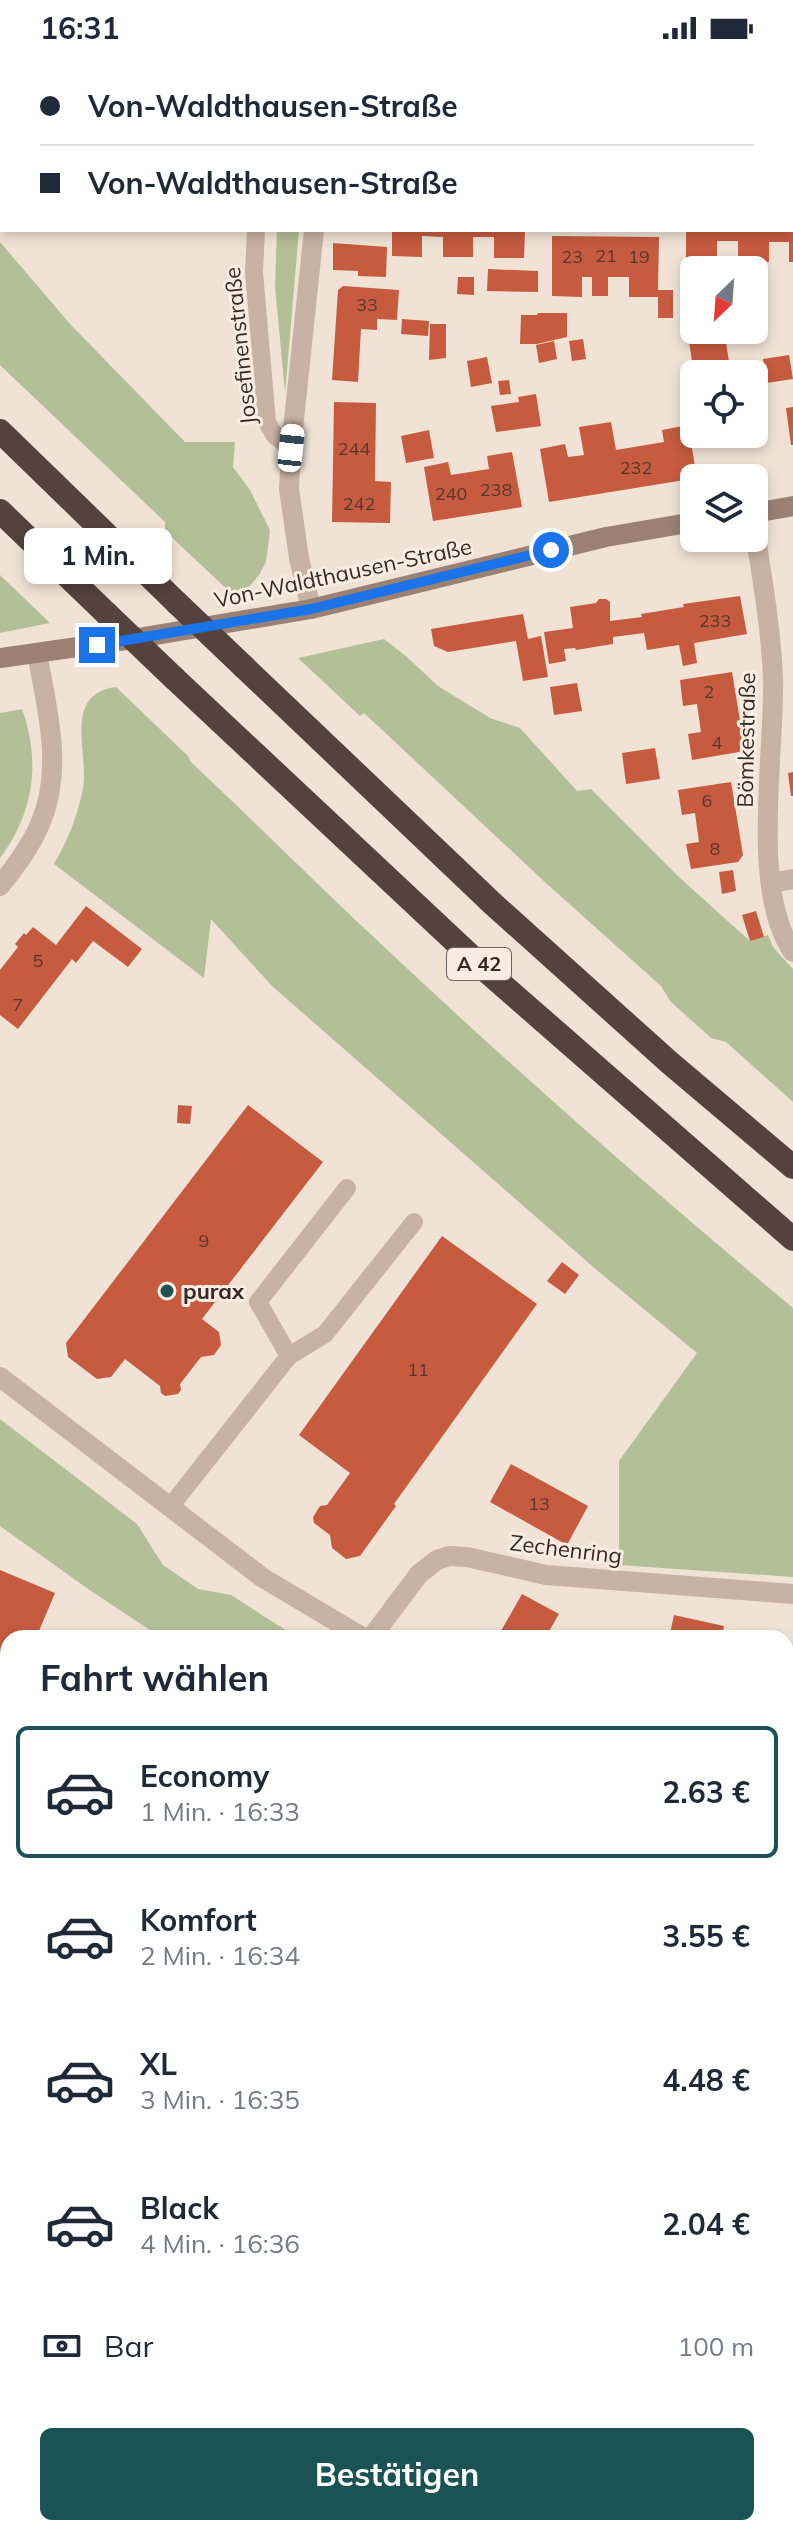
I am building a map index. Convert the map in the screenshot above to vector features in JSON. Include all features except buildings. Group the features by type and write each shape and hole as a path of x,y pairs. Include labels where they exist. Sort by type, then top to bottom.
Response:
{"highway":[{"name":"A 42","path":"0,431 493,904 670,1063 793,1167"},
{"name":"A 42","path":"0,511 491,975 793,1239"}],"street":[{"path":"311,609 299,558 289,489 314,232"},
{"path":"768,510 793,506"},
{"name":"Von-Waldthausen-Straße","path":"0,658 311,609 606,537 680,524"},
{"name":"Bömkestraße","path":"758,552 773,680 769,824 771,883 775,912 783,937 793,952"},
{"path":"0,886 40,826 53,778 53,751 37,653"},
{"path":"771,883 793,879"},
{"path":"0,1377 263,1578 351,1630"},
{"name":"Zechenring","path":"377,1630 419,1574 437,1560 449,1556 467,1557 546,1575 793,1594"}],"lane":[{"name":"Josefinenstraße","path":"256,232 254,272 267,422 275,436 291,448"},
{"path":"289,1356 258,1302 347,1188"},
{"path":"170,1507 289,1356 325,1334 414,1222"}],"green space":[{"path":"277,232 299,232 285,393 275,286"},
{"path":"0,242 70,324 185,442 235,442 233,467 250,490 270,530 266,562 248,588 232,594 165,531 165,522 0,365"},
{"path":"0,575 50,623 0,633"},
{"path":"384,639 438,686 490,718 520,728 577,791 591,789 680,878 750,941 768,935 773,947 793,969 793,1102 726,1042 711,1038 670,1001 661,986 364,713 360,716 298,658"},
{"path":"116,687 445,1004 592,1136 793,1308 793,1577 619,1565 619,1461 697,1353 599,1272 272,986 211,919 204,978 54,864 72,827 83,788 83,713 89,701 99,692"},
{"path":"22,709 31,748 31,786 20,823 0,858 0,713"},
{"path":"0,1419 137,1524 163,1565 198,1589 231,1595 286,1630 150,1630 0,1526"}],"place":[{"name":"purax","path":"167,1291"}],"route":[{"path":"97,645 311,609 551,550"}]}
